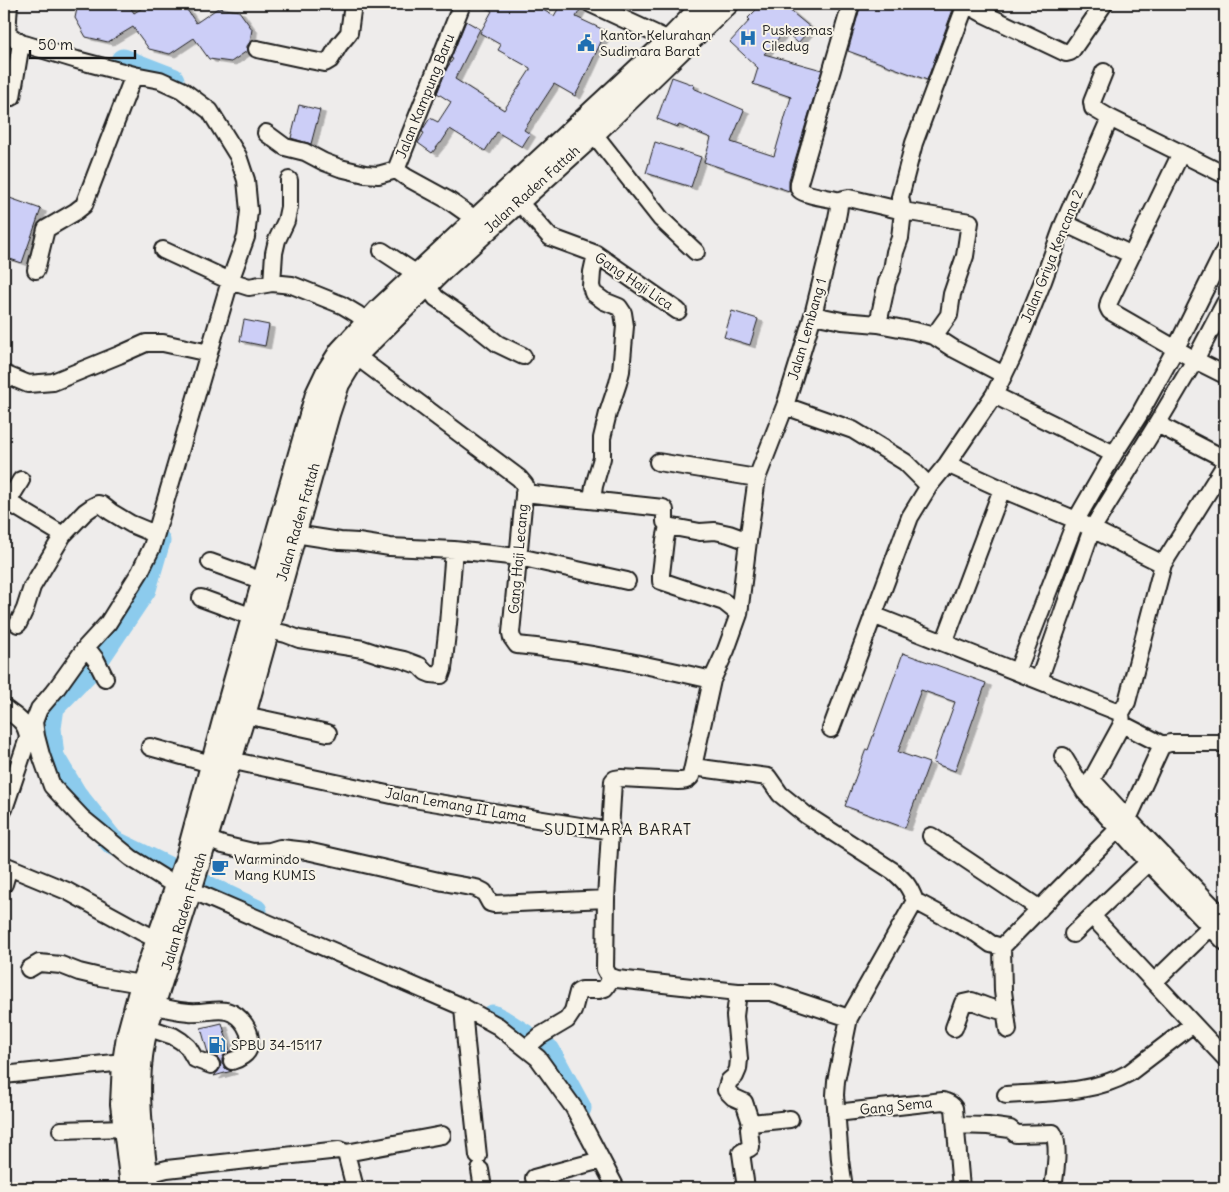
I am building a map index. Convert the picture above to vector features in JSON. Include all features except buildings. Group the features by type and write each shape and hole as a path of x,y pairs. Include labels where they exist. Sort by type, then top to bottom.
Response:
{"main road":[{"name":"Jalan Raden Fattah","path":"193,860 206,839 219,760 245,715 339,384 356,356 475,219 669,40 704,4"},
{"name":"Jalan Raden Fattah","path":"140,1182 141,1063 139,1025 144,997 165,943 193,860 253,617 316,394 326,372 340,351 378,310 422,280 518,201 594,134 728,4"},
{"name":"Jalan Raden Fattah","path":"139,1025 127,1036 123,1062 121,1104 124,1128 140,1182"}],"street":[{"path":"9,4 5,34 21,43 77,60 160,80 182,90 210,111 238,156 246,180 249,211 238,284 209,353 152,547 140,572 90,652 39,709 34,722 40,755 52,786 82,818 132,858 184,885 463,1007 532,1043 538,1058 574,1108 616,1188"},
{"path":"257,48 325,63 330,60 339,44 349,33 353,4"},
{"name":"Jalan Kampung Baru","path":"266,134 285,147 305,152 340,168 378,175 396,170 462,4"},
{"path":"591,4 669,40"},
{"path":"852,4 799,188 806,193 838,202 849,198 903,211 970,222 965,256 952,294 949,315 934,336"},
{"path":"878,324 887,282 900,238 903,211 900,198 914,143 965,4 986,9 1066,53 1072,50 1104,4"},
{"path":"12,96 21,43"},
{"path":"1104,72 1092,106 1093,108 1225,175"},
{"path":"36,270 46,229 84,206 134,75"},
{"name":"Jalan Griya Kencana 2","path":"831,729 910,517 929,486 947,464 994,395 1043,282 1064,224 1110,118"},
{"path":"594,134 662,219 696,252"},
{"path":"1182,153 1108,307 1110,311 1225,375"},
{"path":"396,170 448,200 475,219"},
{"path":"272,283 274,253 289,208 289,180"},
{"name":"Gang Haji Lica","path":"518,201 550,237 596,254 678,311"},
{"name":"Jalan Lembang 1","path":"693,767 712,680 726,650 739,614 757,478 784,406 812,315 837,218 838,202"},
{"path":"1064,224 1132,256"},
{"path":"1017,672 1076,520 1139,415 1176,348 1225,249"},
{"path":"163,250 238,284 272,283 292,285 342,305 367,322"},
{"path":"393,254 422,280 436,298 498,344 523,356"},
{"path":"592,500 602,458 602,438 621,371 625,326 623,312 619,307 604,301 594,294 591,286 596,254"},
{"path":"1040,680 1092,529 1195,360 1225,302"},
{"path":"812,315 842,321 878,324 934,336 954,349 1004,375"},
{"path":"4,374 28,384 53,382 119,356 146,343 163,343 209,353"},
{"name":"Gang Haji Lecang","path":"356,356 519,478 525,485 511,632 512,638 517,644 616,658 712,680"},
{"path":"994,395 1114,454"},
{"path":"784,406 853,430 905,462 929,486"},
{"path":"1157,424 1225,459"},
{"path":"658,462 757,478"},
{"path":"947,464 1076,520 1163,564"},
{"path":"1089,786 1127,702 1163,564 1225,465"},
{"path":"21,480 6,505 63,535"},
{"path":"944,643 1002,489"},
{"path":"524,494 663,508 665,510 665,522 668,526 661,581 724,602 739,614"},
{"path":"18,624 32,587 63,535 85,512 98,504 102,505 131,524 155,534"},
{"path":"668,526 700,532 715,531 748,541"},
{"path":"295,534 390,547 454,550 519,557 627,581"},
{"path":"268,630 299,639 363,649 404,660 420,666 426,672 441,675 448,624 454,550"},
{"path":"210,562 263,581"},
{"path":"201,598 253,617"},
{"path":"873,615 1040,680 1121,718 1163,745"},
{"path":"90,652 105,678"},
{"path":"4,708 22,721 28,731 28,738 4,808"},
{"path":"245,715 328,733"},
{"path":"1008,1030 1002,991 1002,947 1123,824 1163,745 1170,743 1225,743"},
{"name":"Jalan Lemang II Lama","path":"150,747 402,797 610,831"},
{"path":"1063,756 1154,857 1220,921 1225,942"},
{"path":"849,1018 771,992 738,992 617,979 609,976 604,969 606,899 613,781 615,779 686,781 691,776 693,767 768,777 780,794 806,815 893,871 910,887 915,902 977,934 992,944 1002,947"},
{"path":"931,836 1040,910"},
{"path":"206,839 253,852 270,851 280,848 307,851 476,888 484,892 490,903 494,904 606,899"},
{"path":"1073,934 1154,857"},
{"path":"4,884 6,866 67,891 165,943"},
{"path":"844,1188 834,1095 849,1018 915,902"},
{"path":"1092,916 1193,1024 1223,1050"},
{"path":"1154,982 1220,921"},
{"path":"29,968 39,963 62,965 144,997 170,1010 191,1013 228,1010 241,1018 248,1030 250,1043 248,1051 238,1060 232,1061"},
{"path":"532,1043 567,1020 573,1011 578,992 605,988 609,982 609,976"},
{"path":"738,992 735,1016 738,1069 735,1076 729,1081 726,1090 733,1097 744,1102 751,1123 749,1129 751,1146 741,1152 746,1188"},
{"path":"954,1028 963,1003 967,1001 1006,1012"},
{"path":"463,1007 483,1188"},
{"path":"1006,1095 1074,1090 1119,1079 1129,1074 1193,1024"},
{"path":"139,1025 173,1036 188,1047 196,1059 211,1065"},
{"path":"4,1075 123,1062"},
{"name":"Gang Sema","path":"836,1112 943,1101 954,1108 956,1125"},
{"path":"751,1123 790,1119"},
{"path":"961,1188 956,1125 1010,1129 1016,1134 1053,1133 1056,1140 1053,1188"},
{"path":"61,1130 124,1128"},
{"path":"140,1182 167,1169 339,1150 346,1153 442,1135"},
{"path":"346,1153 355,1188"},
{"path":"534,1178 601,1160"}],"waterway":[{"path":"123,61 172,80"},
{"path":"158,541 144,589 93,665 52,707 49,728 52,757 74,794 112,842 255,911"},
{"path":"492,1017 548,1051 579,1108"}],"place":[{"name":"Puskesmas Ciledug","path":"748,38"},
{"name":"Kantor Kelurahan Sudimara Barat","path":"586,43"},
{"name":"Warmindo Mang KUMIS","path":"220,867"},
{"name":"SPBU 34-15117","path":"217,1045"}],"district":[{"name":"SUDIMARA BARAT","path":"618,829"}]}
